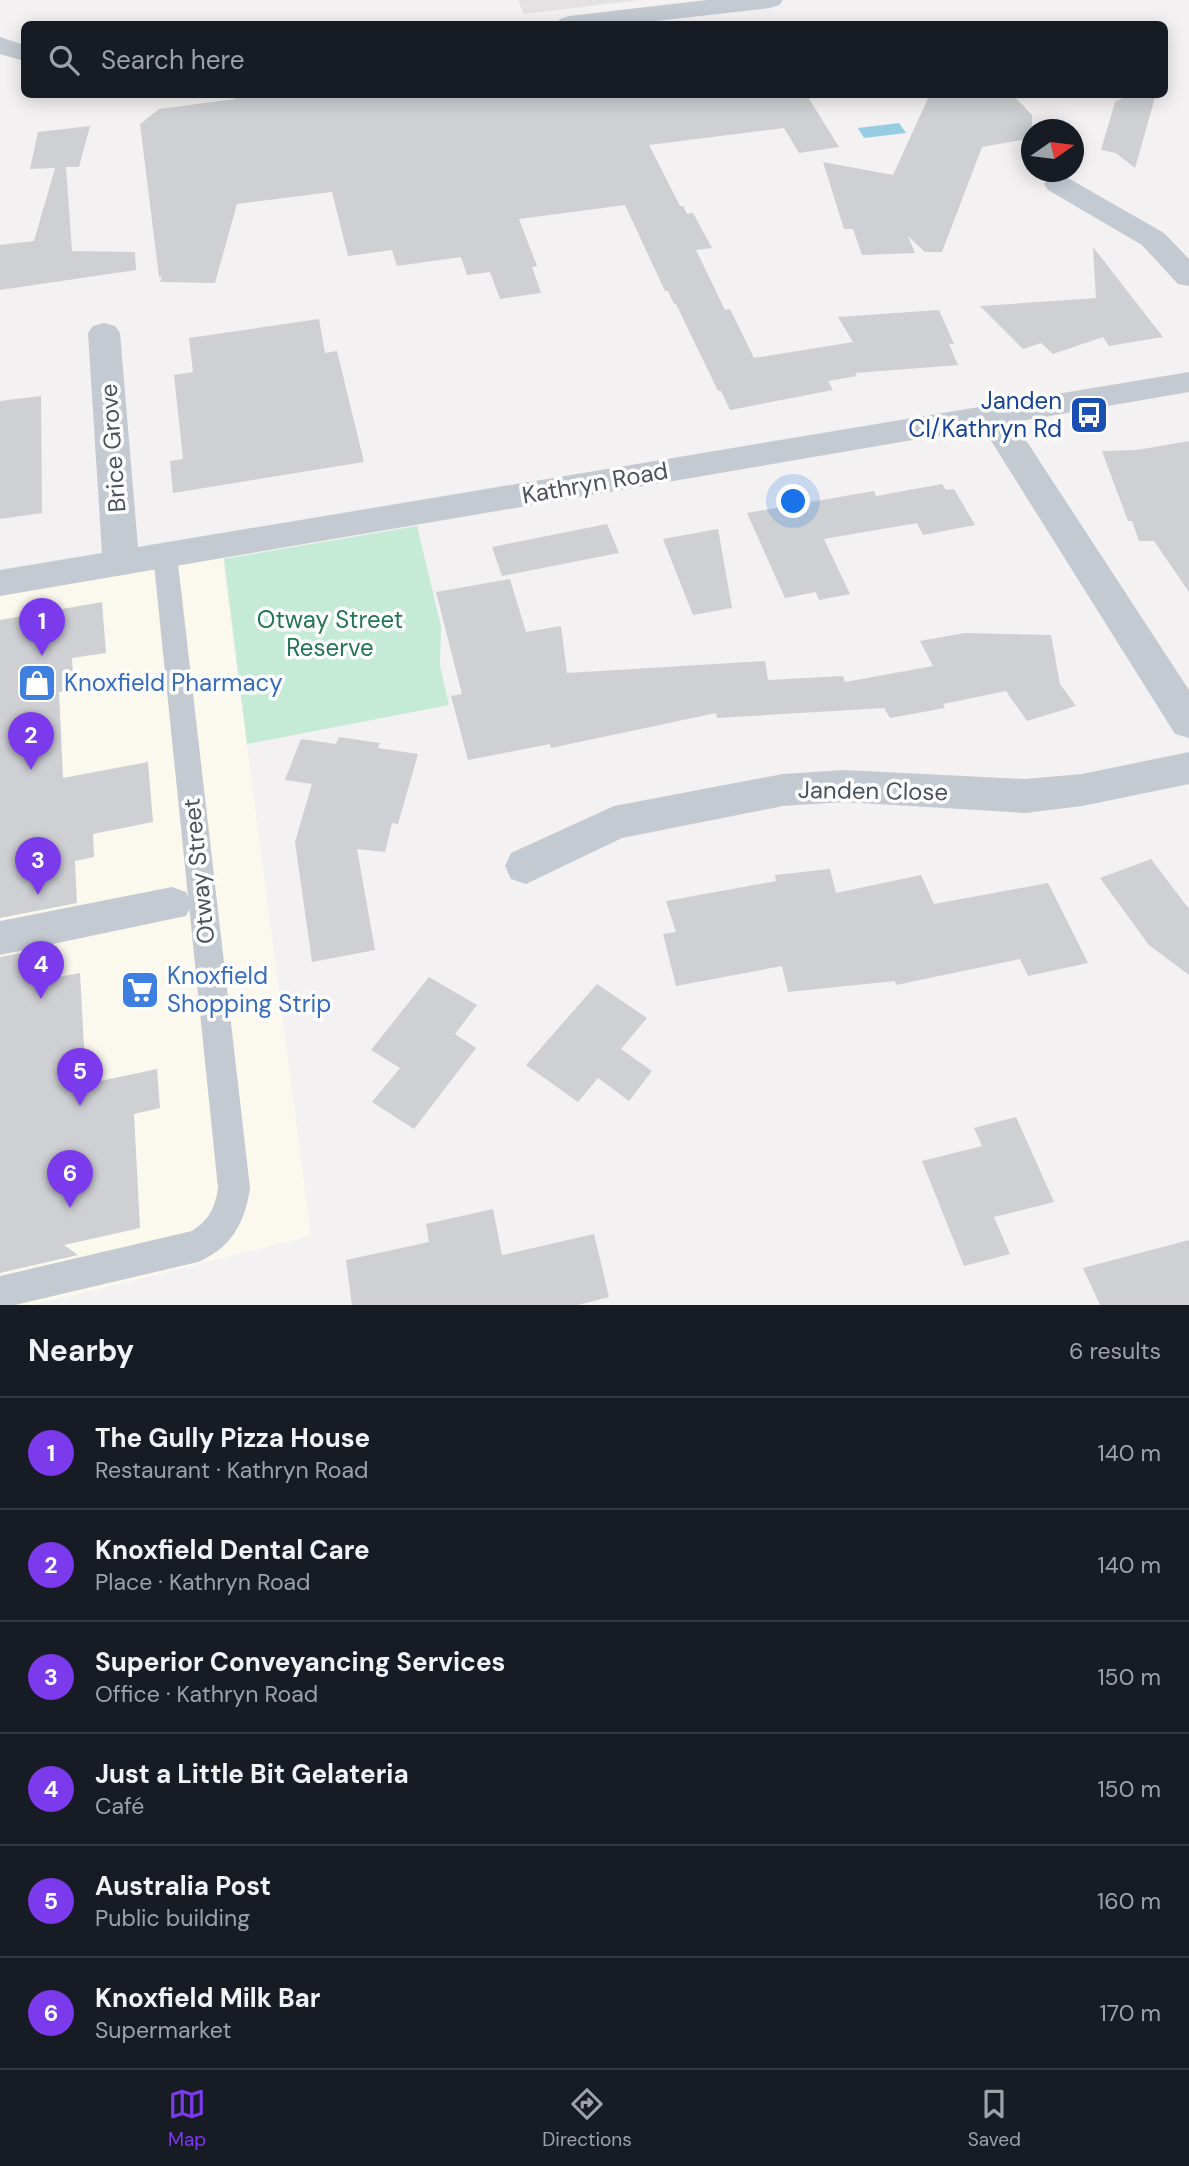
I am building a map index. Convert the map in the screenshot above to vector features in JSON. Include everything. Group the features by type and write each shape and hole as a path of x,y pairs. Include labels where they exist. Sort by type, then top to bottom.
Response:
{"street":[{"path":"594,21 770,0"},
{"path":"0,45 21,52"},
{"path":"1058,184 1153,239 1189,277"},
{"name":"Brice Grove","path":"104,333 121,562"},
{"name":"Kathryn Road","path":"0,583 1189,383"},
{"path":"993,416 1189,723"},
{"name":"Janden Close","path":"526,866 614,823 783,789 844,786 1025,796 1082,790 1189,768"},
{"path":"0,938 172,904"}],"lane":[{"name":"Otway Street","path":"0,1292 198,1246 217,1234 230,1212 234,1188 165,555"}],"shaded area":[{"path":"518,0 640,0 524,14"},
{"name":"Knoxfield Shopping Strip","path":"221,546 311,1236 34,1305 0,1305 0,583"}],"green space":[{"name":"Otway Street Reserve","path":"417,526 441,626 440,666 449,705 247,744 224,559"}],"water":[{"path":"899,123 906,133 864,138 858,128"}],"building":[{"path":"808,98 839,147 799,153 784,128 649,145 680,206 683,206 687,214 693,213 712,248 696,250 725,310 730,309 754,358 853,342 838,317 939,310 954,344 949,344 958,365 855,373 857,376 828,381 833,390 730,410 676,304 668,291 665,291 625,205 519,219 537,266 532,267 541,293 500,299 490,272 467,275 461,257 397,266 392,250 348,256 332,192 237,204 215,283 160,282 162,277 159,277 140,124 159,109 235,99"},
{"path":"928,98 1016,98 1032,115 1032,119 1021,119 1021,140 982,147 942,252 925,252 908,236 915,253 862,255 853,229 844,229 823,162 893,175"},
{"path":"1122,98 1155,98 1135,168 1116,153 1101,150 1115,102"},
{"path":"90,126 79,167 66,167 72,251 135,252 136,270 0,290 0,245 34,241 55,168 30,169 38,132"},
{"path":"1093,247 1163,337 1109,346 1103,337 1053,354 1041,343 1023,349 980,306 1096,298"},
{"path":"319,319 325,353 337,351 364,462 173,493 170,461 183,459 174,375 193,372 189,338"},
{"path":"41,396 42,513 0,519 0,401"},
{"path":"1189,441 1189,592 1154,541 1139,541 1132,521 1128,521 1102,451 1137,450"},
{"path":"942,484 946,490 954,489 975,525 923,535 917,523 824,539 850,594 819,600 816,592 785,598 747,513 874,491 876,496"},
{"path":"607,524 619,553 502,576 492,547"},
{"path":"718,529 732,608 693,615 663,539"},
{"path":"510,579 526,632 561,626 567,673 765,661 768,680 843,676 845,682 933,666 920,641 965,633 1051,635 1060,684 1076,706 1027,721 1006,691 943,704 945,708 890,718 884,708 717,718 716,713 551,748 550,744 468,760 451,696 462,694 436,592"},
{"path":"102,602 106,653 72,658 74,690 59,692 63,778 148,762 153,822 93,834 94,857 75,861 77,903 0,918 0,620"},
{"path":"339,737 380,743 378,748 418,754 398,824 392,823 385,852 357,849 375,950 312,962 295,842 312,784 285,780 301,739 336,744"},
{"path":"1151,859 1189,909 1189,975 1149,945 1100,878"},
{"path":"830,869 836,893 921,875 934,904 1048,883 1088,963 1028,976 1020,959 896,985 895,981 788,992 782,966 676,986 663,934 676,932 666,901 776,881 775,875"},
{"path":"57,946 58,977 80,973 86,1084 157,1069 160,1108 134,1114 140,1228 64,1245 78,1255 0,1273 0,957"},
{"path":"429,977 477,1005 455,1034 476,1048 414,1129 372,1102 400,1068 371,1050"},
{"path":"597,984 647,1018 621,1049 652,1071 629,1101 598,1078 578,1102 526,1065"},
{"path":"1016,1117 1054,1202 994,1217 1010,1254 964,1266 922,1161 982,1146 974,1128"},
{"path":"493,1209 502,1255 594,1234 609,1297 578,1305 352,1305 346,1260 429,1242 426,1224"},
{"path":"1189,1240 1189,1305 1100,1305 1083,1268"}],"place":[{"name":"Janden Cl/Kathryn Rd","path":"1089,415"},
{"name":"The Gully Pizza House","path":"42,656"},
{"name":"Knoxfield Pharmacy","path":"37,683"},
{"name":"Knoxfield Dental Care","path":"31,770"},
{"name":"Superior Conveyancing Services","path":"38,895"},
{"name":"Knoxfield Shopping Strip","path":"140,990"},
{"name":"Just a Little Bit Gelateria","path":"41,999"},
{"name":"Australia Post","path":"80,1106"},
{"name":"Knoxfield Milk Bar","path":"70,1208"}]}
